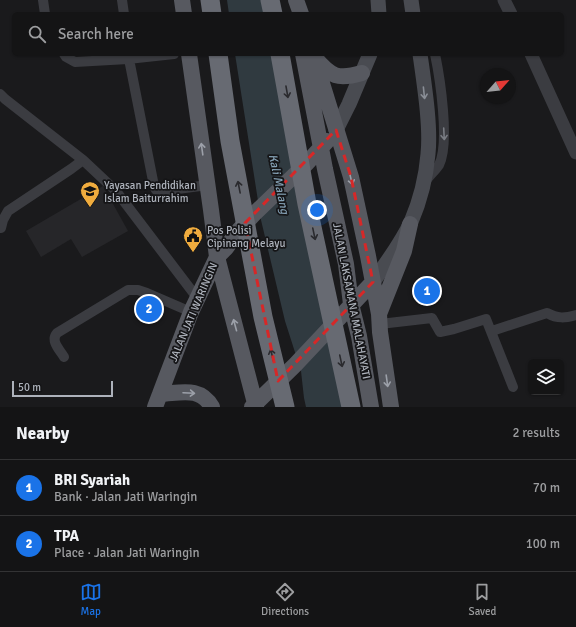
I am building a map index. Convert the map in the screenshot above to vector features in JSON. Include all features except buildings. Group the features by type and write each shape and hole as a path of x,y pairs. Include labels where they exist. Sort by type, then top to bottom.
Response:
{"highway":[{"path":"210,0 212,12"},
{"path":"270,0 273,12"},
{"path":"218,56 231,149 263,317 285,407"},
{"path":"280,56 307,204 352,407"}],"main road":[{"path":"182,0 184,12"},
{"path":"292,0 295,12"},
{"path":"296,0 300,12"},
{"path":"378,0 379,12"},
{"path":"412,0 413,12"},
{"path":"189,56 217,257 255,406"},
{"name":"JALAN LAKSAMANA MALAHAYATI","path":"310,56 351,177 380,319 391,407"},
{"name":"JALAN LAKSAMANA MALAHAYATI","path":"310,56 321,148 346,264 346,309 359,336 371,407"},
{"path":"311,56 325,70 335,76 348,78 362,73"},
{"name":"JALAN JATI WARINGIN","path":"157,401 195,305 217,257 226,248 239,230 306,164 336,130 350,104 369,56"},
{"path":"380,319 404,251 410,224 423,185 428,154 428,127 420,56"},
{"path":"255,406 373,282 394,253 410,224"},
{"path":"157,401 193,392 205,397 212,407"}],"street":[{"path":"43,0 45,12"},
{"path":"122,0 124,12"},
{"path":"412,0 420,12"},
{"path":"504,0 510,12"},
{"path":"65,56 75,62 128,56 156,190 162,191 208,185"},
{"path":"423,185 439,164 444,142 440,74 436,56"},
{"path":"533,56 576,153"},
{"path":"0,94 83,160 116,191 195,305"},
{"path":"2,228 3,220 8,211 83,160"},
{"path":"64,357 54,340 54,336 128,290 138,290 195,305"},
{"path":"492,331 547,313 555,318 565,318 576,315"},
{"path":"380,319 432,318 440,332 486,319 513,387"}],"highlighted area":[{"path":"336,130 351,177 373,282 278,381 245,223"}],"shaded area":[{"name":"Yayasan Pendidikan Islam Baiturrahim","path":"103,186 128,231 82,257 71,239 41,257 26,231"}],"water":[{"path":"227,0 270,0 273,12 229,12"},
{"name":"Kali Malang","path":"235,56 280,56 352,407 306,407 301,371 285,321 261,220"}],"place":[{"name":"Yayasan Pendidikan Islam Baiturrahim","path":"90,208"},
{"name":"Pos Polisi Cipinang Melayu","path":"193,253"},
{"name":"BRI Syariah","path":"427,291"},
{"name":"TPA","path":"149,309"}]}
